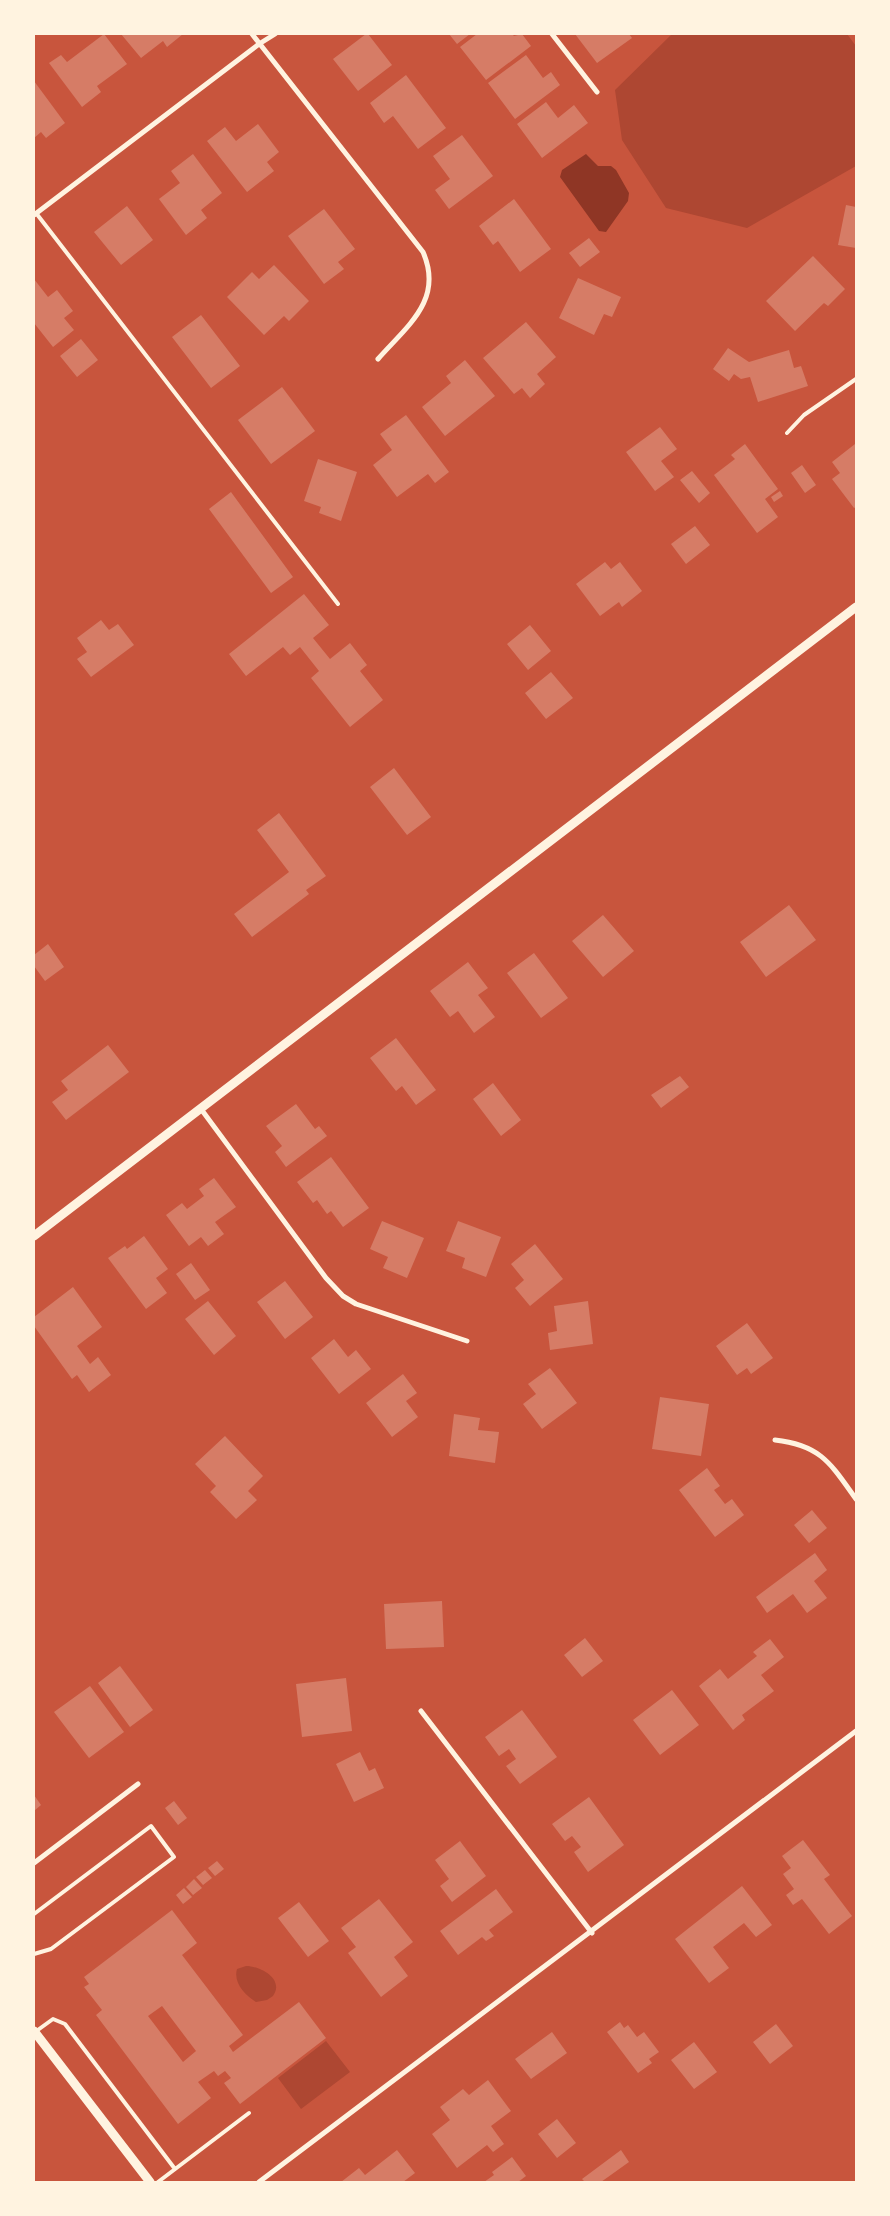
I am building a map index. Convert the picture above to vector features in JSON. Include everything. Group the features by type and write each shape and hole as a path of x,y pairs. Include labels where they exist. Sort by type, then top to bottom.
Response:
{"street":[{"path":"252,34 423,252 429,266 430,283 428,296 414,319 378,359"},
{"path":"35,214 259,44 275,34"},
{"path":"552,34 597,92"},
{"path":"34,1236 856,607"},
{"path":"201,1109 326,1278 343,1296 356,1304 467,1341"},
{"path":"775,1440 796,1442 830,1463 856,1499"},
{"path":"421,1711 592,1933"},
{"path":"259,2182 592,1933 856,1731"},
{"path":"34,1862 138,1784"},
{"path":"34,2031 150,2182"}],"lane":[{"path":"35,214 338,604"},
{"path":"787,433 809,410 856,378"},
{"path":"34,1914 151,1826 174,1856 50,1949 34,1954"},
{"path":"34,2031 53,2019 65,2024 175,2170"},
{"path":"158,2182 249,2113"}],"shaded area":[{"path":"672,34 847,34 856,46 856,166 747,228 666,208 622,140 615,90"},
{"path":"586,154 598,166 611,166 616,170 629,193 628,201 606,232 599,231 560,177 562,170"},
{"path":"246,1966 258,1968 273,1979 276,1984 276,1990 273,1996 267,2000 256,2002 244,1992 238,1984 236,1974 237,1969"},
{"path":"326,2041 350,2072 301,2109 278,2078"}],"building":[{"path":"104,34 127,64 97,86 101,92 82,107 49,63 61,55 67,62"},
{"path":"121,34 183,34 167,47 163,41 141,58"},
{"path":"368,34 392,65 358,91 333,59"},
{"path":"449,34 470,34 457,44"},
{"path":"477,34 512,34 514,36 522,34 531,46 486,80 460,47"},
{"path":"575,34 629,34 632,38 597,63"},
{"path":"526,55 543,78 551,72 560,85 515,119 488,83"},
{"path":"406,75 446,128 418,149 393,116 384,123 370,103"},
{"path":"34,81 65,123 46,138 41,132 34,138"},
{"path":"546,102 558,118 574,105 588,123 542,158 517,124"},
{"path":"258,124 279,152 267,162 274,171 247,192 207,141 225,127 236,141"},
{"path":"462,135 493,176 449,209 435,190 450,179 433,156"},
{"path":"193,154 222,193 201,210 207,218 186,235 159,199 180,183 171,171"},
{"path":"514,199 551,249 520,272 498,241 493,245 479,226"},
{"path":"846,205 856,207 856,248 838,245"},
{"path":"127,206 153,240 121,265 94,232"},
{"path":"324,209 355,249 338,262 344,269 324,284 288,236"},
{"path":"589,238 600,252 580,267 569,253"},
{"path":"813,256 845,289 828,306 824,303 795,331 766,301"},
{"path":"274,265 309,301 289,321 284,316 264,335 227,297 252,272 259,279"},
{"path":"578,278 621,297 612,317 604,314 594,335 559,318"},
{"path":"34,279 48,297 57,290 73,311 64,318 74,330 53,347 34,323"},
{"path":"201,315 240,366 211,388 172,337"},
{"path":"526,322 556,357 537,374 545,384 530,398 522,388 514,394 483,358"},
{"path":"81,339 98,360 77,377 60,356"},
{"path":"728,348 749,362 789,350 794,368 801,366 808,386 758,402 750,377 741,379 734,374 729,381 713,369"},
{"path":"465,360 495,396 445,436 422,407 451,383 446,376"},
{"path":"282,387 315,431 271,464 238,420"},
{"path":"406,415 449,472 435,483 428,474 397,497 373,465 392,450 380,434"},
{"path":"660,427 677,449 661,461 674,477 655,491 626,452"},
{"path":"745,444 778,489 765,499 778,517 757,533 714,475 735,459 731,455"},
{"path":"855,444 856,507 854,508 832,479 840,473 832,462"},
{"path":"318,459 357,472 341,521 319,513 321,507 304,501"},
{"path":"802,465 816,485 805,493 791,473"},
{"path":"692,471 710,493 699,503 680,480"},
{"path":"780,491 783,496 774,502 771,497"},
{"path":"231,492 293,577 271,593 209,509"},
{"path":"695,526 710,545 686,564 671,544"},
{"path":"605,562 611,569 620,562 642,591 622,607 619,602 600,616 576,584"},
{"path":"304,594 329,625 313,638 330,659 350,643 367,665 360,671 383,700 350,727 311,678 319,671 300,647 290,655 283,647 246,676 229,654"},
{"path":"101,620 109,630 118,624 134,645 91,677 77,659 87,652 77,638"},
{"path":"530,625 551,651 528,670 507,644"},
{"path":"551,672 573,698 546,719 525,693"},
{"path":"394,768 431,817 407,835 370,787"},
{"path":"279,813 326,876 306,890 309,894 252,937 234,914 289,872 257,830"},
{"path":"789,905 816,940 766,977 740,942"},
{"path":"603,915 634,951 603,977 572,941"},
{"path":"48,944 64,967 45,981 34,966 34,955"},
{"path":"534,953 568,998 541,1018 507,973"},
{"path":"468,962 488,988 478,995 495,1017 474,1033 458,1011 450,1017 430,991"},
{"path":"396,1038 436,1090 416,1105 402,1086 396,1091 370,1058"},
{"path":"108,1045 129,1072 66,1120 52,1102 68,1090 61,1081"},
{"path":"680,1076 689,1087 661,1108 651,1095"},
{"path":"493,1083 521,1120 501,1136 473,1099"},
{"path":"296,1104 315,1129 319,1126 327,1136 286,1167 275,1152 282,1146 266,1126"},
{"path":"331,1157 369,1208 343,1227 331,1211 327,1214 317,1200 313,1203 297,1182"},
{"path":"214,1178 236,1207 215,1222 224,1234 208,1246 201,1237 189,1246 166,1215 182,1203 187,1209 204,1196 199,1189"},
{"path":"382,1221 424,1238 407,1278 383,1268 388,1257 370,1249"},
{"path":"458,1221 501,1237 486,1277 462,1268 465,1258 446,1251"},
{"path":"144,1236 168,1269 156,1278 167,1293 146,1309 108,1258 125,1246 127,1249"},
{"path":"535,1244 563,1279 530,1306 515,1288 524,1280 511,1264"},
{"path":"191,1263 210,1290 195,1300 176,1274"},
{"path":"285,1281 313,1317 285,1339 257,1302"},
{"path":"73,1287 102,1327 77,1346 90,1364 98,1357 111,1375 89,1392 77,1375 72,1379 34,1326 34,1317"},
{"path":"208,1301 236,1336 214,1355 185,1319"},
{"path":"588,1301 593,1344 550,1350 548,1333 557,1331 554,1306"},
{"path":"747,1323 773,1358 751,1374 747,1368 737,1375 716,1346"},
{"path":"334,1339 348,1357 356,1350 371,1369 339,1394 311,1358"},
{"path":"550,1368 577,1403 542,1429 523,1404 536,1394 528,1384"},
{"path":"403,1374 417,1393 406,1401 418,1417 392,1437 366,1403"},
{"path":"660,1397 709,1404 701,1456 652,1449"},
{"path":"454,1414 480,1418 478,1430 499,1432 495,1463 449,1456"},
{"path":"225,1436 263,1476 248,1491 257,1500 236,1519 210,1492 216,1486 195,1464"},
{"path":"707,1468 720,1486 714,1490 725,1504 732,1499 744,1515 715,1537 679,1490"},
{"path":"812,1510 827,1528 809,1543 794,1525"},
{"path":"815,1553 827,1570 814,1581 827,1598 807,1613 793,1594 767,1613 756,1597"},
{"path":"442,1601 444,1647 386,1649 384,1604"},
{"path":"585,1638 603,1661 582,1677 564,1655"},
{"path":"770,1639 784,1657 761,1675 774,1691 742,1715 745,1720 733,1730 699,1686 720,1669 728,1679 757,1656 753,1652"},
{"path":"120,1666 153,1710 130,1727 98,1683"},
{"path":"346,1678 352,1731 302,1737 296,1684"},
{"path":"90,1686 124,1732 89,1758 54,1712"},
{"path":"672,1690 699,1725 660,1755 633,1720"},
{"path":"522,1710 557,1757 520,1784 506,1766 516,1759 509,1749 499,1756 485,1737"},
{"path":"360,1752 369,1771 375,1768 384,1788 354,1802 336,1764"},
{"path":"34,1795 41,1805 34,1811"},
{"path":"589,1797 624,1845 588,1872 574,1852 581,1847 572,1836 565,1841 552,1824"},
{"path":"174,1801 187,1818 178,1825 165,1808"},
{"path":"803,1840 830,1875 824,1879 852,1916 829,1934 802,1899 793,1905 786,1895 794,1889 783,1874 791,1868 782,1856"},
{"path":"460,1841 486,1876 452,1902 440,1886 449,1879 435,1860"},
{"path":"217,1861 224,1869 215,1876 208,1868"},
{"path":"205,1870 212,1878 203,1885 196,1877"},
{"path":"194,1879 202,1888 193,1895 186,1887"},
{"path":"742,1886 772,1925 756,1937 744,1923 713,1947 729,1968 709,1983 675,1939"},
{"path":"184,1888 192,1897 183,1904 176,1895"},
{"path":"496,1889 513,1912 489,1930 494,1936 486,1941 482,1937 458,1955 440,1931"},
{"path":"379,1899 413,1942 394,1957 408,1976 381,1997 348,1953 356,1947 341,1928"},
{"path":"299,1902 329,1941 308,1957 278,1918"},
{"path":"172,1910 197,1943 182,1955 243,2035 229,2046 233,2052 299,2002 326,2038 240,2104 224,2083 231,2078 225,2071 218,2076 214,2071 198,2082 211,2098 178,2124 96,2015 102,2010 84,1987 89,1984 84,1977","holes":["162,2006 196,2051 183,2062 148,2016"]},
{"path":"620,2022 624,2028 628,2025 637,2037 644,2032 659,2052 649,2059 652,2063 638,2073 607,2032"},
{"path":"776,2024 793,2046 770,2064 753,2042"},
{"path":"552,2032 567,2053 531,2079 515,2059"},
{"path":"694,2042 717,2072 694,2089 671,2060"},
{"path":"488,2080 511,2111 491,2126 504,2144 493,2152 487,2145 457,2168 432,2134 450,2120 440,2107 463,2089 469,2095"},
{"path":"557,2119 576,2143 557,2158 538,2134"},
{"path":"397,2150 415,2173 403,2182 341,2182 359,2168 365,2175"},
{"path":"621,2150 629,2162 601,2182 585,2182 582,2179"},
{"path":"512,2157 526,2176 518,2182 484,2182 494,2175 492,2172"}]}
